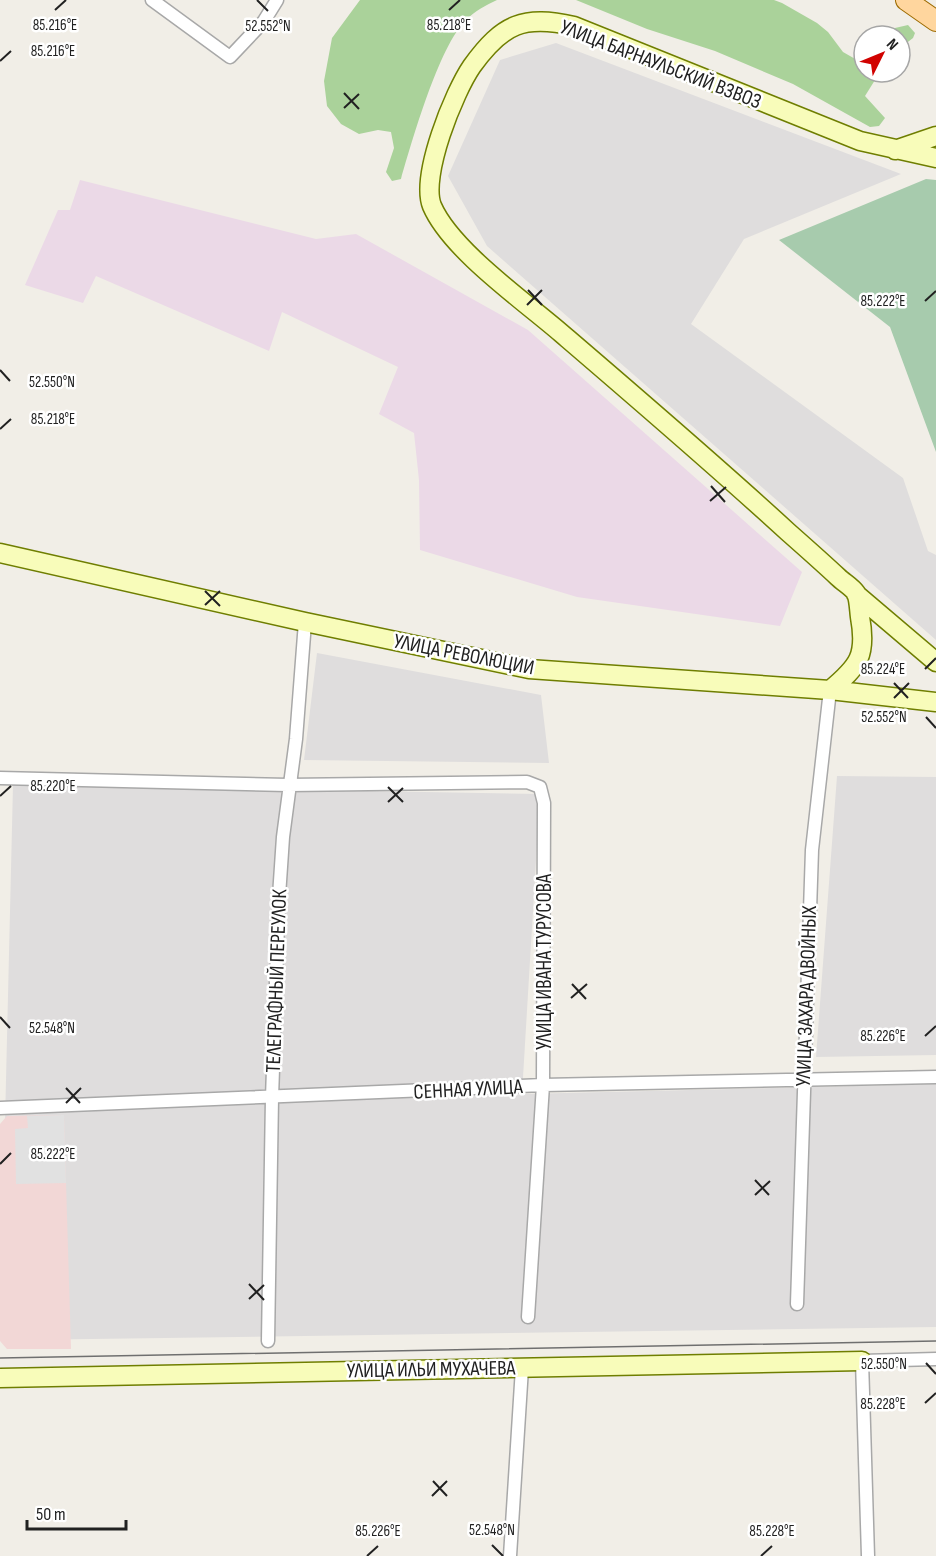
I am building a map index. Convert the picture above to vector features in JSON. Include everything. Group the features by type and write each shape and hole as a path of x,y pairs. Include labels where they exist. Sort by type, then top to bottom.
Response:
{"main road":[{"path":"906,0 936,21"},
{"name":"УЛИЦА БАРНАУЛЬСКИЙ ВЗВОЗ","path":"936,158 860,141 574,26 535,20 523,22 498,37 470,70 433,156 428,189 432,205 442,223 476,261 706,457 856,594 936,662"},
{"path":"895,150 936,136"},
{"path":"0,553 0,562"},
{"name":"УЛИЦА РЕВОЛЮЦИИ","path":"0,553 305,622 529,669 830,690 936,702"},
{"path":"830,690 854,668 862,653 864,638 856,594"},
{"name":"УЛИЦА ИЛЬИ МУХАЧЕВА","path":"0,1378 862,1361"}],"street":[{"path":"152,0 230,57 264,21 277,0"},
{"name":"ТЕЛЕГРАФНЫЙ ПЕРЕУЛОК","path":"268,1341 272,1098 281,872 288,785 296,739 305,622"},
{"name":"УЛИЦА ЗАХАРА ДВОЙНЫХ","path":"797,1304 812,850 830,690"},
{"path":"0,778 288,785"},
{"name":"УЛИЦА ИВАНА ТУРУСОВА","path":"288,785 527,783 540,787 544,803 543,1085 528,1317"},
{"name":"СЕННАЯ УЛИЦА","path":"0,1108 543,1085 936,1077"},
{"path":"868,1556 862,1361 936,1359"},
{"path":"510,1556 522,1368"}],"shaded area":[{"path":"556,43 901,174 744,239 691,324 903,478 928,551 936,555 936,640 487,246 448,176 500,60"},
{"path":"80,180 316,239 356,234 528,330 802,572 780,626 577,597 420,550 419,480 414,433 379,414 398,367 282,312 269,351 96,276 83,303 25,285 58,210 70,210"},
{"path":"317,653 541,695 549,763 304,760"},
{"path":"837,776 936,777 936,1055 816,1057"},
{"path":"13,785 540,794 522,1094 936,1084 936,1327 18,1340 5,1122"},
{"path":"64,1115 71,1349 7,1349 0,1341 0,1124 7,1116"},
{"path":"64,1115 66,1183 16,1184 15,1129 28,1128 27,1116"}],"green space":[{"path":"360,0 497,0 466,20 446,50 436,72 401,179 392,181 386,172 394,148 391,132 378,130 359,134 341,124 327,106 324,81 332,38"},
{"path":"576,0 774,0 782,3 817,23 828,32 843,52 852,57 852,84 872,84 865,96 885,118 879,126 870,127 793,84 715,51 647,29"},
{"path":"926,179 936,180 936,452 890,327 779,240"}],"tram line":[{"path":"0,1358 936,1341"}]}
